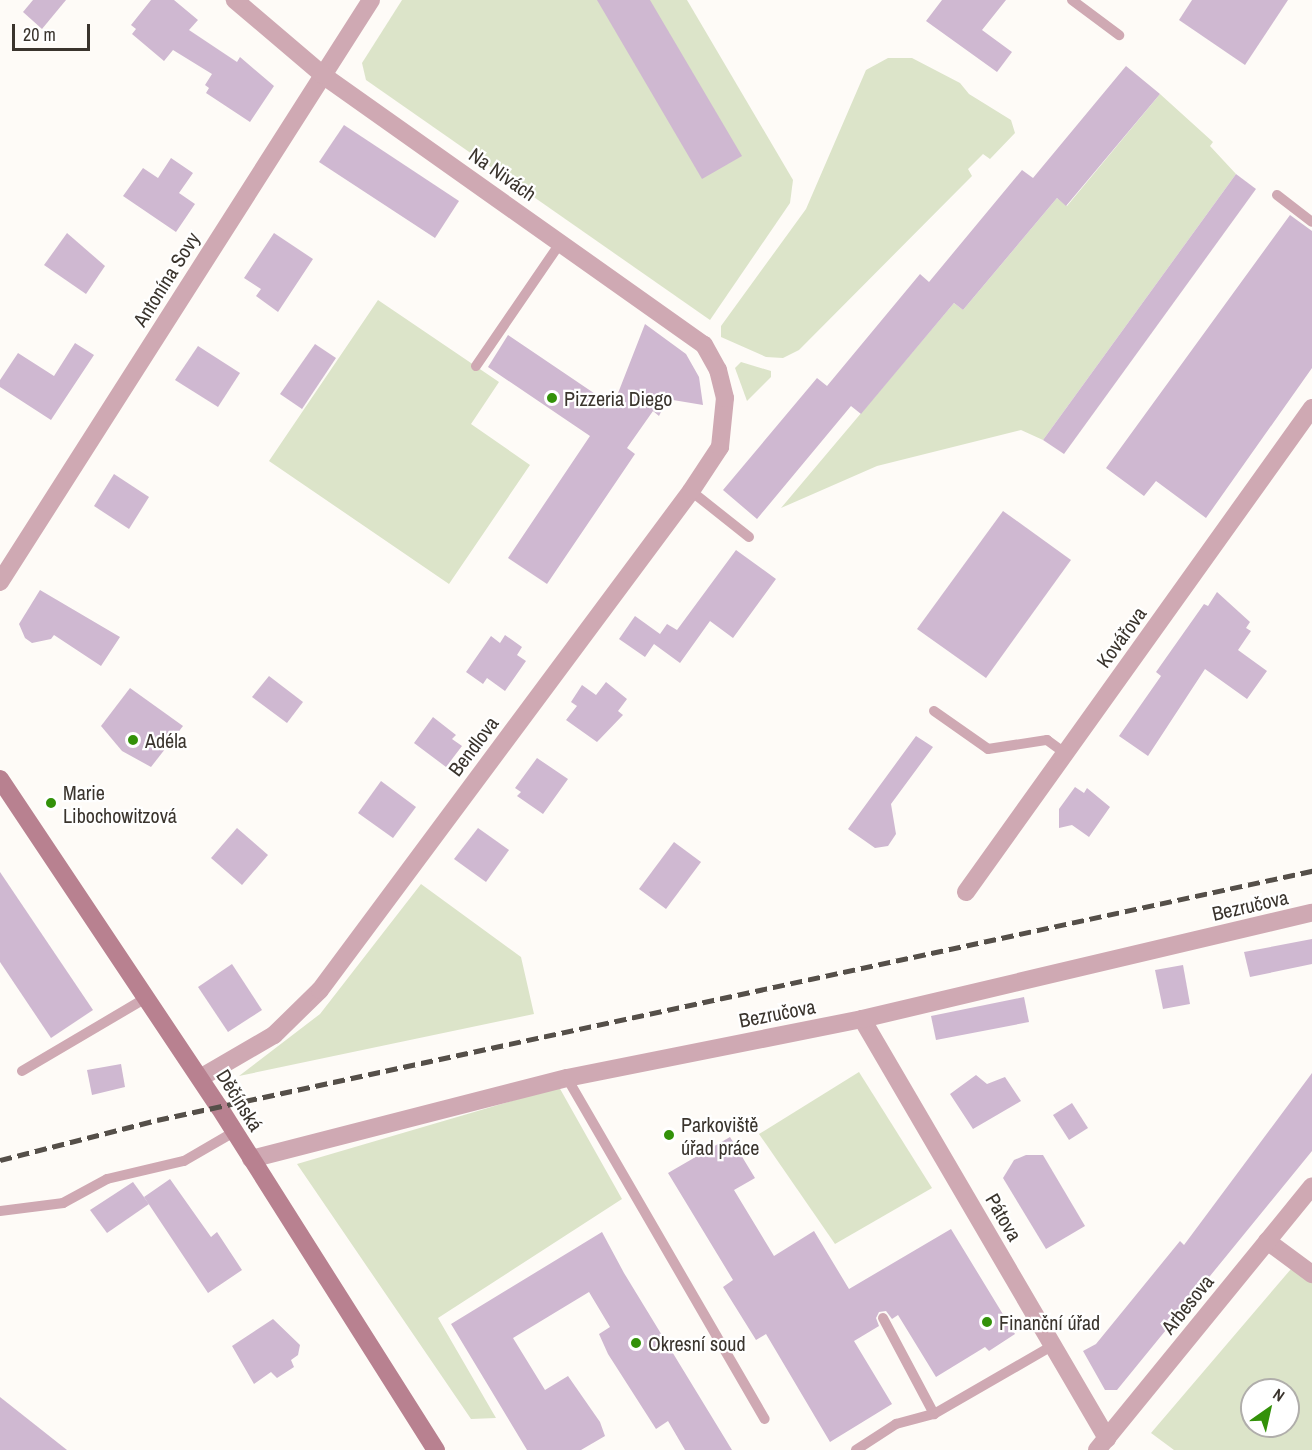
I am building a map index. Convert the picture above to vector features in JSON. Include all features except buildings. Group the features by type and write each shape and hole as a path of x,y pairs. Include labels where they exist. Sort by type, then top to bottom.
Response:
{"main road":[{"name":"Děčínská","path":"0,778 144,999 200,1078 436,1450"}],"street":[{"name":"Na Nivách","path":"235,0 323,75 704,345 718,370 725,398"},
{"name":"Antonína Sovy","path":"0,582 371,0"},
{"name":"Bendlova","path":"200,1078 274,1035 320,990 691,491 720,447 725,398"},
{"name":"Kovářova","path":"966,892 1312,408"},
{"name":"Bezručova","path":"250,1159 567,1078 862,1019 1312,913"},
{"name":"Pátova","path":"862,1019 1052,1346 1102,1444"},
{"name":"Arbesova","path":"1102,1444 1312,1186"},
{"path":"1267,1241 1312,1274"}],"lane":[{"path":"1072,0 1119,35"},
{"path":"1277,195 1312,222"},
{"path":"476,366 561,242"},
{"path":"691,491 749,537"},
{"path":"933,711 988,750 1047,740 1065,753"},
{"path":"22,1071 144,999"},
{"path":"567,1078 765,1419"},
{"path":"0,1211 63,1203 107,1179 183,1161 234,1132"},
{"path":"883,1318 934,1414"},
{"path":"856,1450 896,1424 934,1414 1052,1346"}],"green space":[{"path":"402,0 687,0 793,180 790,203 710,320 366,80 362,63"},
{"path":"888,58 912,58 960,83 969,94 1011,120 1015,133 990,159 983,154 968,169 972,176 799,350 783,358 766,357 721,337 721,326 806,209 866,70"},
{"path":"1160,94 1213,142 1210,146 1236,174 1043,440 1021,430 877,466 781,508 954,303 963,310 1057,198 1067,206"},
{"path":"378,300 499,382 471,424 530,465 449,584 269,461"},
{"path":"741,362 771,371 771,377 747,401 735,368"},
{"path":"421,884 521,957 534,1014 239,1076 320,1014"},
{"path":"859,1072 932,1188 835,1244 759,1134"},
{"path":"559,1087 622,1199 438,1318 496,1418 471,1419 297,1164"},
{"path":"1291,1269 1312,1282 1312,1450 1174,1450 1151,1433"}],"railway":[{"path":"0,1160 157,1120 1312,871"}],"place":[{"name":"Pizzeria Diego","path":"552,398"},
{"name":"Adéla","path":"133,740"},
{"name":"Marie Libochowitzová","path":"51,803"},
{"name":"Parkoviště úřad práce","path":"669,1135"},
{"name":"Finanční úřad","path":"987,1322"},
{"name":"Okresní soud","path":"636,1343"}]}
